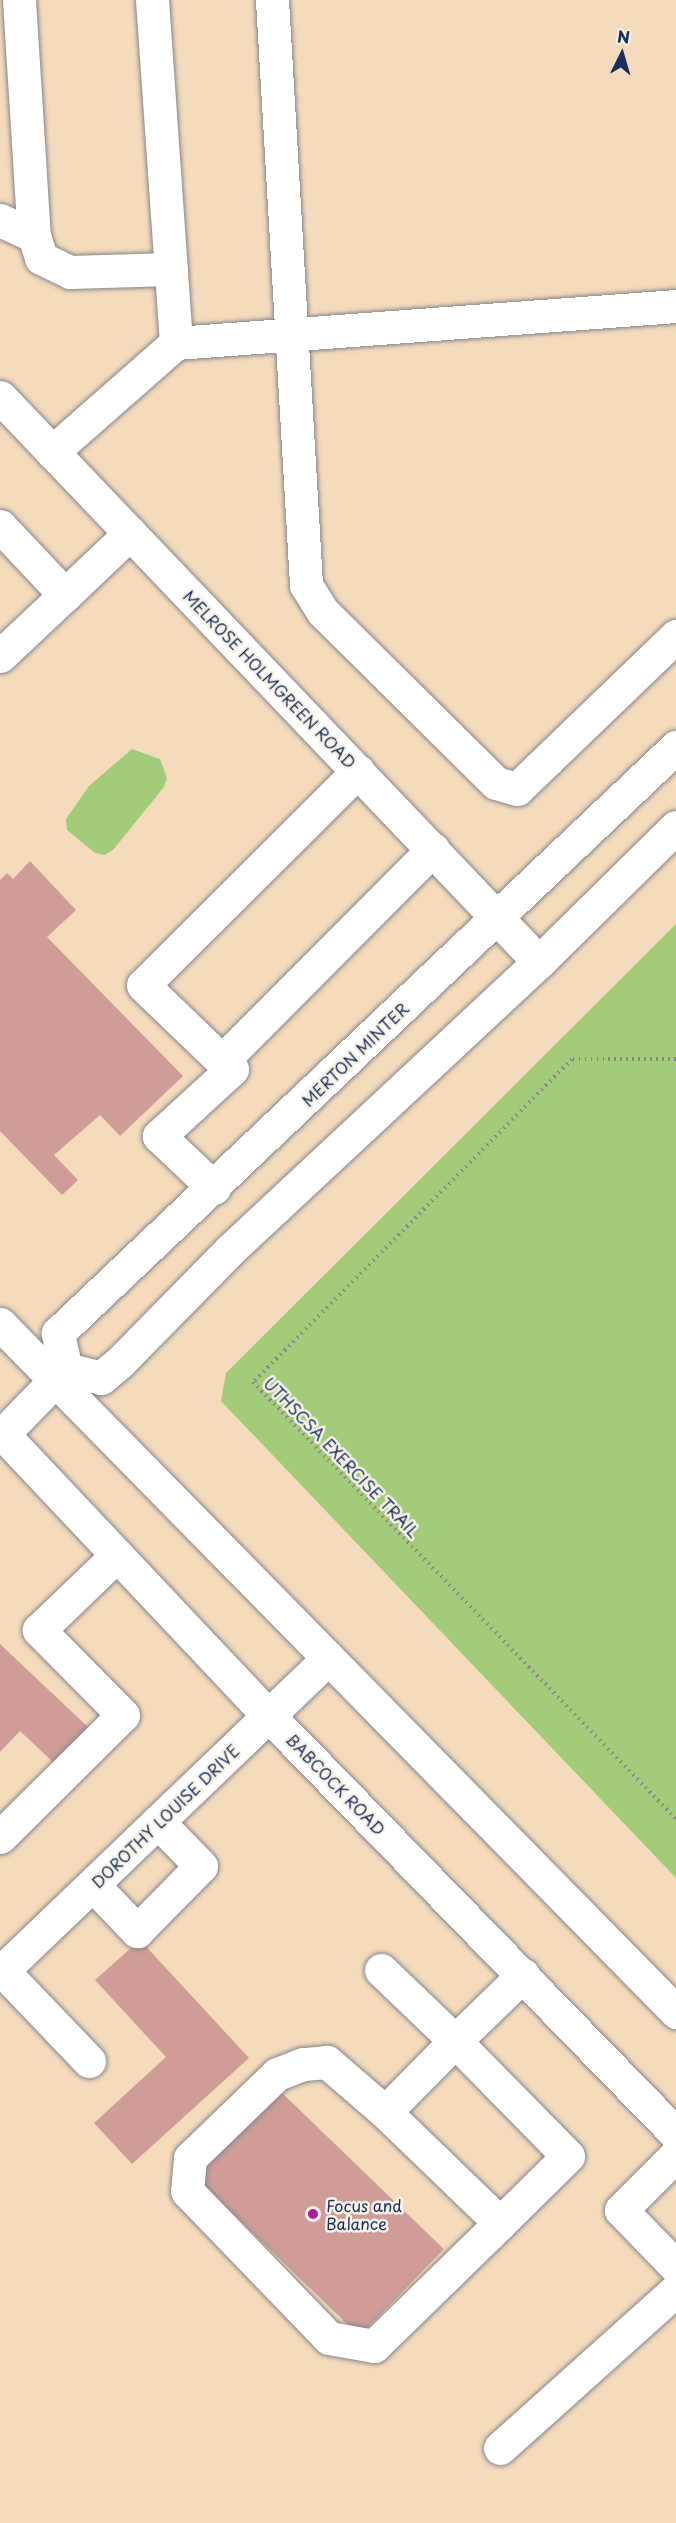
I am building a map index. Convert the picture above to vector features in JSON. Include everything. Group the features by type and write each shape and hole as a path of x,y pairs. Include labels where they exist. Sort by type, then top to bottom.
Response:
{"street":[{"path":"19,0 33,236 41,258 70,272 171,269"},
{"path":"152,0 176,343"},
{"path":"272,0 306,585 323,612 496,783 517,789 676,636"},
{"path":"0,70 25,91"},
{"path":"0,220 33,236"},
{"path":"52,452 176,343 676,306"},
{"name":"MELROSE HOLMGREEN ROAD","path":"0,397 498,916 539,962"},
{"path":"0,526 65,595"},
{"path":"0,656 130,533"},
{"name":"MERTON MINTER","path":"61,1375 58,1333 214,1188 676,747"},
{"path":"214,1188 159,1136 232,1069 143,985 358,771"},
{"path":"1,1434 61,1375 101,1378 118,1363 231,1249 539,962 676,827"},
{"path":"222,1061 433,849"},
{"path":"0,1324 61,1375 328,1658 676,2012"},
{"name":"BABCOCK ROAD","path":"1,1434 269,1716 676,2134"},
{"path":"0,1837 123,1715 39,1630 117,1555"},
{"name":"DOROTHY LOUISE DRIVE","path":"1,1972 328,1658"},
{"path":"93,1885 137,1931 201,1866 158,1822"},
{"path":"381,1970 455,2041 568,2156 500,2223 374,2346 329,2338 187,2191 190,2158 277,2074 303,2064 327,2062 385,2112 500,2223"},
{"path":"1,1972 89,2061"},
{"path":"385,2112 523,1975"},
{"path":"676,2156 621,2210 676,2267"},
{"path":"500,2448 676,2290"}],"path":[{"name":"UTHSCSA EXERCISE TRAIL","path":"676,1059 572,1059 253,1382 676,1820"}],"green space":[{"path":"132,749 160,759 167,778 164,787 113,850 104,855 95,853 67,830 66,819 89,786"},
{"path":"676,924 676,1878 221,1401 226,1373"}],"building":[{"path":"30,861 76,910 47,937 183,1076 120,1136 100,1115 54,1155 78,1180 62,1195 0,1131 0,880 7,873 13,879"},
{"path":"0,1644 89,1728 55,1764 20,1731 0,1752"},
{"path":"140,1940 249,2058 132,2164 94,2123 166,2057 95,1980"},
{"path":"279,2090 444,2249 360,2336 195,2177"}],"place":[{"name":"Focus and Balance","path":"313,2214"}]}
